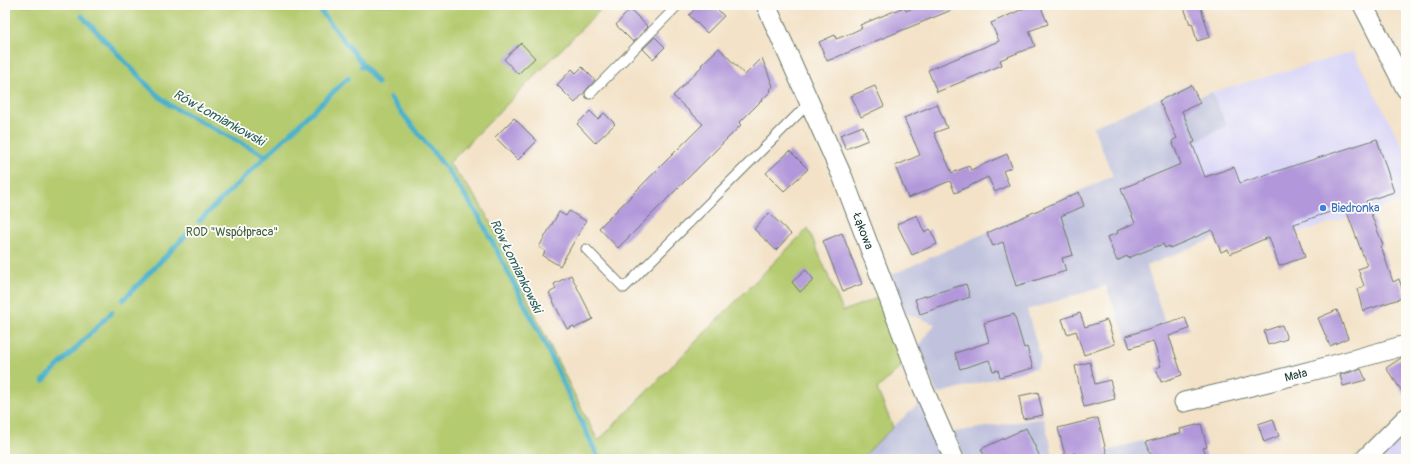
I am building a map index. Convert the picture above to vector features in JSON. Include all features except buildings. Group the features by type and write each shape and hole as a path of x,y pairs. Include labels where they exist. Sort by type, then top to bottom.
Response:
{"street":[{"name":"Łąkowa","path":"766,5 843,178 923,388 954,459"},
{"path":"1362,5 1406,89"},
{"name":"Mała","path":"1184,402 1326,368 1406,345"},
{"path":"1365,459 1406,418"}],"lane":[{"path":"590,94 678,5"},
{"path":"586,249 624,288 809,103"}],"shaded area":[{"path":"1353,52 1406,153 1406,200 1297,233 1225,225 1192,143 1227,126 1212,92"},
{"path":"1191,84 1199,97 1212,92 1227,126 1192,143 1229,232 1147,266 1169,336 1130,348 1106,286 1027,310 1041,359 1036,368 937,394 919,346 935,324 905,313 891,275 1113,176 1093,127"},
{"path":"921,402 949,459 861,459 893,427"},
{"path":"1044,418 1054,459 965,459 953,432"},
{"path":"1406,433 1406,459 1380,459"},
{"path":"1145,440 1153,459 1081,459"}],"green space":[{"name":"ROD \"Współpraca\"","path":"5,5 605,5 449,163 477,199 493,227 598,441 808,228 843,311 880,297 905,363 877,389 893,427 861,459 5,459"}],"waterway":[{"path":"316,5 363,65"},
{"name":"Rów Łomiankowski","path":"82,16 154,92 171,106 266,156 348,78"},
{"name":"Rów Łomiankowski","path":"361,67 363,65 378,83"},
{"name":"Rów Łomiankowski","path":"390,98 446,168 479,216 541,336 599,459"},
{"path":"199,221 266,156"},
{"path":"123,300 191,230"},
{"path":"43,381 112,312"}],"place":[{"name":"Biedronka","path":"1323,208"}]}
